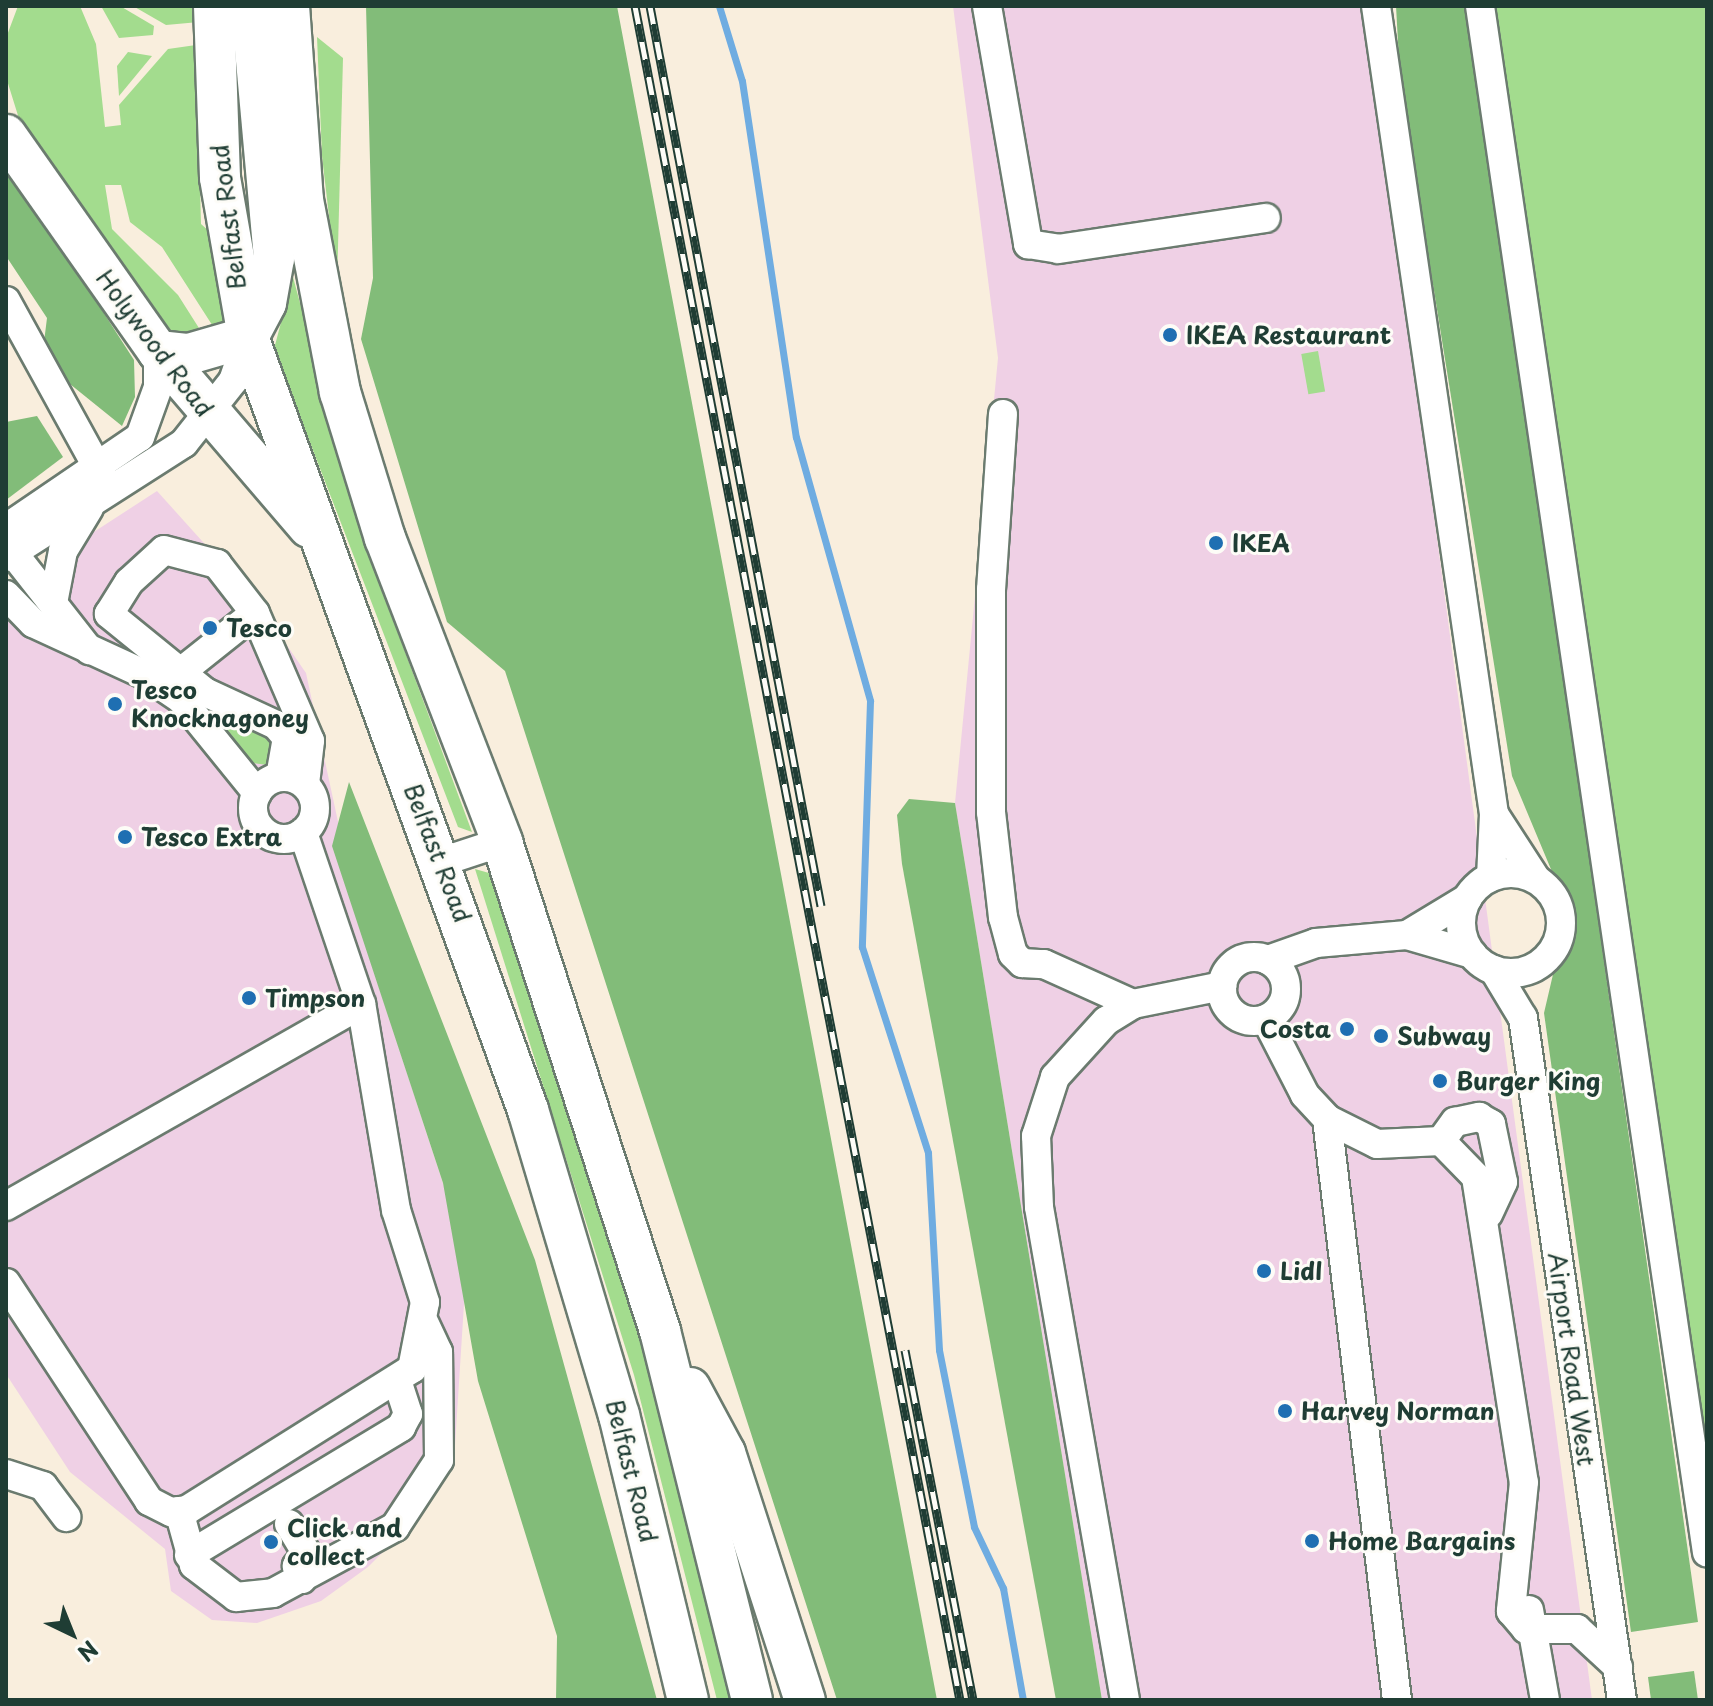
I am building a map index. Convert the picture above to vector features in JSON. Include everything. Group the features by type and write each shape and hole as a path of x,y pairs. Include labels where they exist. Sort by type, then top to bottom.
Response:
{"highway":[{"name":"Belfast Road","path":"214,6 220,178 248,337 441,862 528,1110 619,1415 688,1700"},
{"path":"158,351 189,354 248,337 266,303 274,258 251,6"},
{"path":"289,6 303,200 340,392 385,538 502,842 660,1331 752,1700"},
{"name":"Holywood Road","path":"6,135 158,351 209,415 320,539"},
{"path":"660,1331 725,1453 805,1700"}],"street":[{"path":"987,6 1028,244 1058,249 1266,218"},
{"path":"1125,1700 1039,1207 1036,1136 1055,1077 1079,1043 1133,1004 1222,986 1238,960 1268,960 1305,945 1344,944 1407,935 1468,898 1491,877 1494,814 1376,6"},
{"path":"1480,6 1707,1552"},
{"path":"6,301 24,329 45,382 100,490"},
{"path":"8,545 184,443 233,381 248,337"},
{"path":"54,598 63,551 100,490 149,422 158,351"},
{"path":"1003,414 991,697 991,812 1003,917 1013,954 1022,963 1044,964 1133,1004"},
{"path":"8,545 100,490"},
{"path":"8,545 54,598 89,650"},
{"path":"6,595 33,623 181,699 281,785 316,809 303,833 285,839 266,833 254,817 281,785 310,741 255,613 217,564 164,550 129,582 109,614 248,718 276,725 287,738 281,785"},
{"path":"182,671 255,613"},
{"path":"1494,814 1561,916 1523,1018"},
{"path":"179,1511 189,1555 236,1597 302,1579 395,1527 417,1504 421,1480 439,1460 435,1392 438,1352 425,1324 391,1185 361,1004 303,833"},
{"path":"441,862 502,842"},
{"path":"1491,877 1536,879"},
{"path":"1468,898 1462,929 1483,962"},
{"path":"1407,935 1483,962 1522,972 1547,958"},
{"path":"1222,986 1235,1015 1266,1019 1282,1005 1286,984 1344,944"},
{"path":"1268,960 1286,984"},
{"name":"Airport Road West","path":"1483,962 1523,1018 1622,1700"},
{"path":"6,1206 361,1004"},
{"path":"1266,1019 1305,1095 1327,1119 1377,1144 1441,1141 1476,1177 1488,1214 1524,1482 1515,1580 1545,1700"},
{"path":"1441,1141 1455,1122 1479,1117 1491,1124 1503,1182 1488,1214"},
{"path":"1327,1119 1397,1700"},
{"path":"6,1283 149,1501 179,1511 412,1369 425,1324"},
{"path":"189,1555 401,1427 408,1414 397,1380"},
{"path":"6,1474 43,1486 66,1517"},
{"path":"289,1524 307,1554 297,1566 302,1579"},
{"path":"1526,1627 1577,1629 1618,1667"}],"shaded area":[{"path":"953,6 1366,6 1592,1700 1102,1700 955,803 998,358"},
{"path":"157,491 257,602 306,673 363,938 467,1257 454,1461 422,1513 368,1567 321,1601 257,1623 212,1620 171,1591 165,1549 70,1472 6,1374 6,589"}],"green space":[{"path":"18,6 80,6 96,44 105,127 121,125 119,105 168,49 196,45 201,224 210,232 229,322 216,331 162,247 130,222 121,185 105,185 112,229 178,295 204,336 179,338 154,328 20,122 6,77 6,38"},
{"path":"101,6 120,6 154,26 153,35 119,38"},
{"path":"133,6 198,6 199,22 166,25"},
{"path":"366,6 617,6 937,1700 837,1700 505,671 447,622 361,339 373,278"},
{"path":"1396,6 1468,6 1698,1622 1631,1632 1544,1013 1568,910 1512,776 1400,79"},
{"path":"1488,6 1707,6 1707,1519"},
{"path":"317,37 343,58 337,285 322,156"},
{"path":"128,52 152,56 119,96 117,66"},
{"path":"6,161 134,360 135,397 122,426 60,376 43,350 47,318 6,256"},
{"path":"293,277 365,544 472,832 458,827 274,349"},
{"path":"1318,351 1325,391 1308,394 1301,354"},
{"path":"37,416 63,457 6,500 6,422"},
{"path":"209,709 266,731 275,756 268,765 251,763"},
{"path":"349,782 535,1260 657,1700 556,1700 557,1636 478,1381 443,1183 332,846"},
{"path":"909,799 955,803 1102,1700 1056,1700 902,864 897,815"},
{"path":"475,869 496,875 633,1304 734,1700 717,1700 634,1375"},
{"path":"1694,1671 1698,1700 1651,1700 1648,1677"}],"waterway":[{"path":"719,6 742,81 796,437 870,701 862,947 928,1153 939,1350 974,1527 1003,1588 1023,1700"}],"railway":[{"path":"635,6 960,1700"},
{"path":"650,6 821,906"},
{"path":"905,1350 973,1700"}],"place":[{"name":"IKEA Restaurant","path":"1170,335"},
{"name":"IKEA","path":"1216,543"},
{"name":"Tesco","path":"210,628"},
{"name":"Tesco Knocknagoney","path":"115,704"},
{"name":"Tesco Extra","path":"125,837"},
{"name":"Timpson","path":"249,998"},
{"name":"Costa","path":"1347,1029"},
{"name":"Subway","path":"1381,1036"},
{"name":"Burger King","path":"1440,1081"},
{"name":"Lidl","path":"1264,1271"},
{"name":"Harvey Norman","path":"1285,1411"},
{"name":"Home Bargains","path":"1312,1541"},
{"name":"Click and collect","path":"271,1542"}]}
